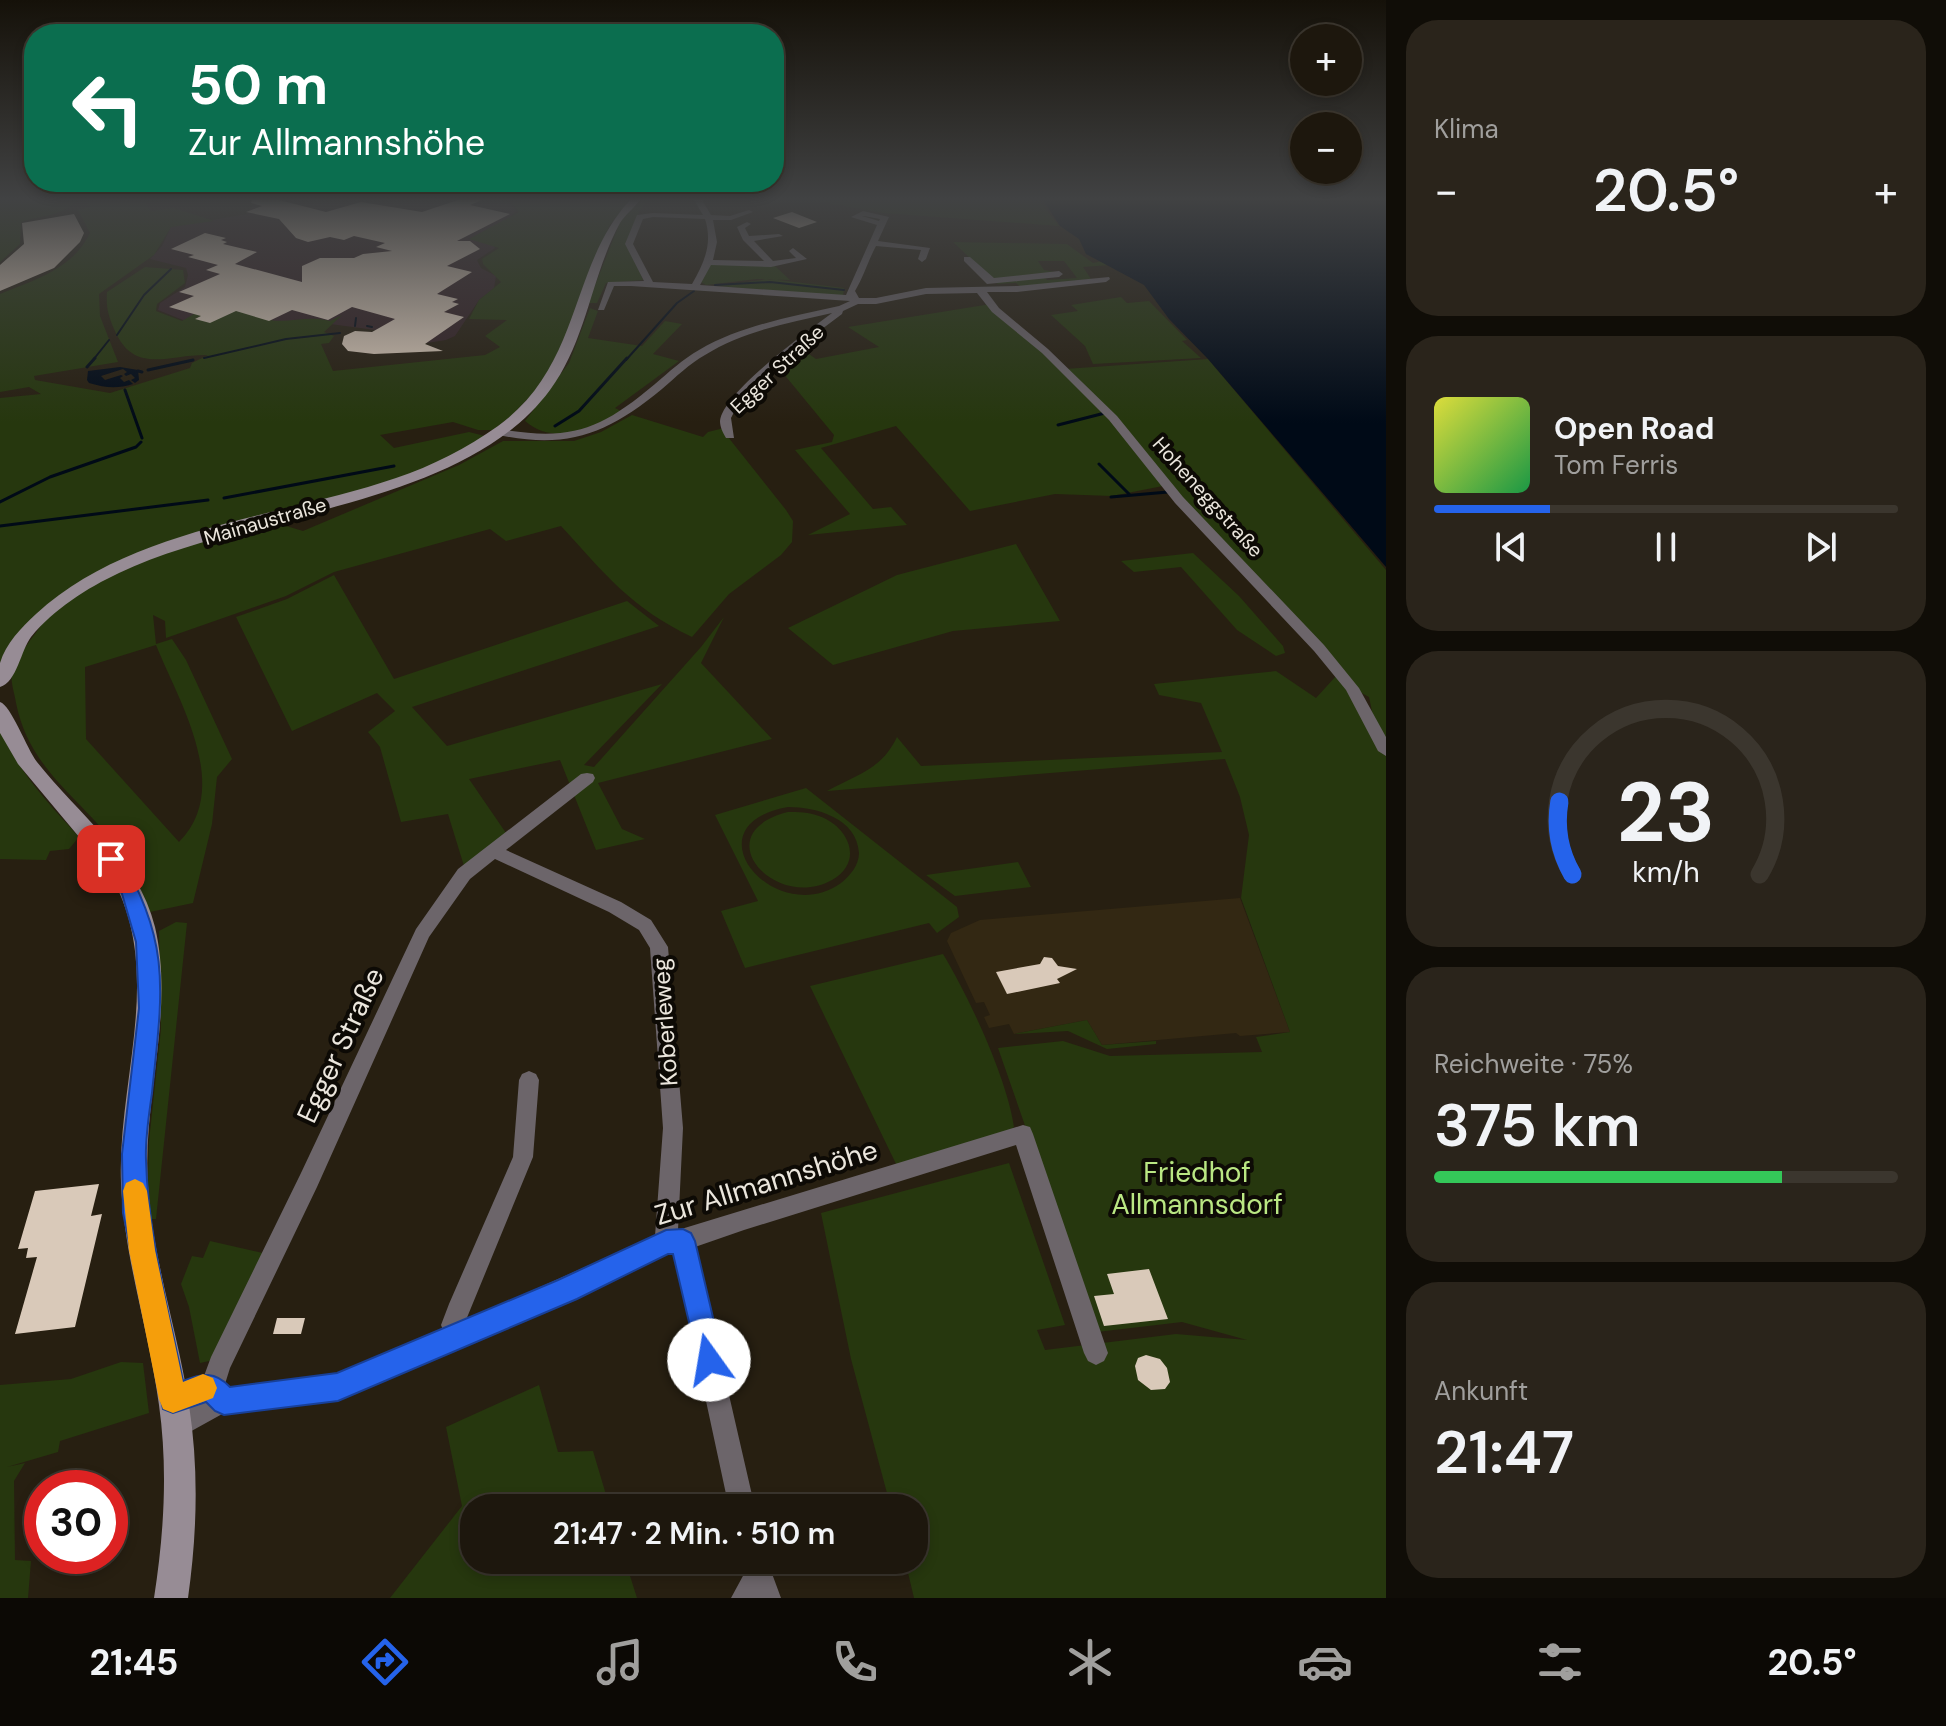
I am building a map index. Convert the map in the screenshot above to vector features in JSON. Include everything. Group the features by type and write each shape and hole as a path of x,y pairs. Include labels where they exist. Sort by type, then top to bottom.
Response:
{"main road":[{"name":"Mainaustraße","path":"0,681 5,663 23,634 71,591 100,575 178,545 401,481 458,456 503,429 536,399 556,372 595,275"},
{"path":"0,708 16,750 111,859 132,893 144,932 150,972 150,1008 133,1154 135,1213 175,1413 180,1497 171,1598"}],"street":[{"path":"645,275 649,283"},
{"path":"696,285 702,275"},
{"path":"854,300 851,288 860,275"},
{"path":"985,275 991,280"},
{"path":"601,308 611,284 696,285 876,301 991,280 1053,275"},
{"path":"926,291 1039,287 1106,279"},
{"name":"Hoheneggstraße","path":"978,289 995,310 1048,353 1113,418 1179,500 1319,648 1352,688 1386,751"},
{"path":"503,429 533,438 588,433 613,422 711,347 764,328 842,308 854,300"},
{"name":"Egger Straße","path":"730,436 725,423 731,408 796,345 842,308"},
{"name":"Egger Straße","path":"218,1395 219,1365 309,1180 422,934 464,874 587,778"},
{"name":"Koberleweg","path":"495,852 625,913 645,925 659,947 673,1128 674,1242 738,1494"},
{"path":"457,1336 453,1325 460,1304 523,1157 529,1080"},
{"name":"Zur Allmannshöhe","path":"175,1413 207,1407 218,1395 338,1387 674,1242 1023,1134 1096,1353"}],"shaded area":[{"path":"188,275 496,276 494,288 479,300 455,336 427,343 375,330 330,324 193,324 158,310 160,303 185,287"},
{"path":"1124,275 1386,275 1386,567 1208,359 1169,319 1144,285"},
{"path":"120,367 138,370 139,380 135,383 131,380 135,378 131,374 126,376 124,374 127,372 123,369 101,376 105,380 121,375 124,382 129,380 133,384 106,387 87,380 88,371"},
{"path":"1240,898 1290,1032 1240,1036 1236,1033 1102,1045 1087,1020 1014,1034 1009,1024 989,1028 984,1017 990,1015 984,1002 976,1003 947,941 951,933 980,920"}],"green space":[{"path":"46,275 126,275 99,294 100,316 118,362 34,376 35,380 110,393 190,368 192,363 208,355 142,358 122,344 109,315 107,292 133,275 184,275 185,283 157,304 156,311 182,321 194,314 209,313 196,319 247,306 265,319 275,321 330,321 342,315 324,332 334,336 329,343 321,344 333,371 485,355 500,347 485,336 507,320 469,319 479,300 501,282 494,275 591,275 566,340 543,383 493,430 478,430 453,422 380,435 394,448 469,432 489,437 451,460 273,522 303,531 459,465 503,441 574,441 601,432 632,415 703,437 708,432 724,428 793,521 792,542 781,555 729,594 692,637 635,602 561,526 506,541 490,529 334,572 286,596 166,638 165,621 153,615 156,644 172,639 186,660 232,759 217,777 212,824 193,903 150,912 120,852 46,767 23,727 12,673 55,599 0,665 0,398 41,394 29,387 0,392 0,294","holes":["156,645 188,718 202,771 201,796 194,820 179,842 86,739 85,667"]},
{"path":"599,275 641,275 643,280 606,283 597,303 588,303"},
{"path":"705,275 784,275 790,280 757,279 706,285 701,282"},
{"path":"987,275 1032,275 992,279"},
{"path":"1074,275 1088,275 1091,279 1021,287 1016,283 997,284 998,281 1043,276 1047,280 1077,278"},
{"path":"770,279 844,288 843,296 716,286"},
{"path":"1121,297 1127,303 1149,301 1187,340 1182,341 1201,358 1093,364 1085,346 1051,315 1078,311 1071,305"},
{"name":"Friedhof Allmannsdorf","path":"991,304 1065,369 1208,359 1386,570 1386,1598 914,1598 908,1574 928,1574 928,1494 887,1494 851,1359 821,1213 1009,1163 1065,1325 1037,1330 1045,1350 1176,1334 1247,1340 1182,1322 1097,1332 998,1048 1063,1041 1110,1056 1262,1052 1256,1037 1290,1032 1241,898 1249,835 1240,797 1225,759 827,791 876,764 897,737 921,766 1222,752 1201,703 1159,695 1154,684 1276,671 1316,698 1337,675 1375,725 1369,697 1352,688 1168,485 1112,496 1055,494 970,511 896,426 821,448 873,509 891,507 907,525 808,535 850,514 795,450 832,442 834,435 778,367 799,347 816,359 879,347 848,327"},
{"path":"590,308 598,311 588,338 642,346 665,321 682,324 653,354 679,361 615,408 623,412 611,418 587,429 561,434 537,429 525,421 569,363"},
{"path":"1016,544 1060,621 953,631 833,665 788,628 897,575"},
{"path":"1193,553 1239,596 1283,646 1285,653 1276,656 1237,630 1181,567 1134,572 1121,561"},
{"path":"334,575 394,679 627,601 659,626 412,707 447,746 662,684 584,765 594,767 724,617 701,663 772,739 598,783 622,829 645,839 596,850 560,760 469,779 506,833 464,866 448,814 401,822 380,747 368,732 395,711 377,693 292,731 236,617 287,599"},
{"path":"0,728 25,773 79,837 69,849 50,851 46,860 0,859"},
{"path":"806,788 957,907 959,917 937,933 929,923 745,968 721,911 758,901 715,815","holes":["788,807 822,812 851,831 857,841 859,857 851,874 841,883 816,894 791,893 768,884 752,869 743,851 744,833 758,817"]},
{"path":"788,812 819,816 845,836 850,854 848,863 832,880 810,887 789,886 771,878 757,866 750,851 751,836 763,822"},
{"path":"1018,862 1031,887 955,896 926,875"},
{"path":"176,922 187,923 156,1219 147,1219 149,1141 161,1029 159,931"},
{"path":"943,954 986,1038 1004,1085 1014,1127 1002,1136 897,1166 810,986"},
{"path":"1087,1020 1102,1045 1156,1041 1156,1044 1107,1049 1068,1031 1014,1034"},
{"path":"210,1241 272,1255 223,1358 200,1363 181,1284 192,1256 203,1258"},
{"path":"121,1362 143,1363 149,1413 60,1441 58,1452 7,1467 25,1463 14,1481 15,1560 24,1561 24,1574 30,1574 28,1598 0,1598 0,1385 71,1379"},
{"path":"539,1385 558,1452 593,1451 606,1494 460,1496 446,1427"},
{"path":"460,1509 460,1574 629,1574 637,1598 390,1598"}],"building":[{"path":"0,275 39,275 0,291"},
{"path":"219,275 274,275 302,282 302,275 468,275 437,294 458,299 452,302 459,304 444,312 464,317 425,344 443,351 374,354 348,351 342,344 344,336 355,331 372,332 395,319 352,307 328,320 292,310 269,321 236,311 210,323 195,319 201,316 169,307 194,296 179,292"},
{"path":"1044,957 1052,958 1058,966 1077,969 1057,979 1060,983 1007,994 996,972 1040,964"},
{"path":"99,1184 91,1216 102,1214 75,1327 15,1334 37,1257 26,1258 28,1248 18,1249 35,1191"},
{"path":"1149,1269 1168,1319 1104,1326 1094,1296 1114,1294 1107,1274"},
{"path":"277,1318 305,1318 301,1334 273,1334"},
{"path":"1146,1355 1160,1359 1167,1368 1170,1382 1165,1389 1151,1390 1138,1380 1135,1366 1138,1358"}],"waterway":[{"path":"117,335 144,295 165,275"},
{"path":"715,285 770,282 844,290"},
{"path":"626,360 677,303 694,291"},
{"path":"355,326 356,318"},
{"path":"367,326 372,327"},
{"path":"204,358 286,339 340,333"},
{"path":"93,360 109,340"},
{"path":"87,367 95,358"},
{"path":"555,426 579,411 627,358"},
{"path":"148,370 193,360"},
{"path":"138,371 142,372"},
{"path":"125,390 142,438"},
{"path":"1058,425 1105,413"},
{"path":"0,502 50,477 136,447 141,442"},
{"path":"1099,464 1129,494"},
{"path":"224,498 394,466"},
{"path":"1111,497 1168,492"},
{"path":"0,526 208,500"}],"slow traffic":[{"path":"135,1191 135,1213 173,1399 203,1388"}],"route":[{"path":"111,859 132,893 147,942 150,1008 133,1154 135,1213 173,1399 200,1388 212,1388 224,1401 338,1387 567,1289 666,1242 683,1241 709,1360"}]}
